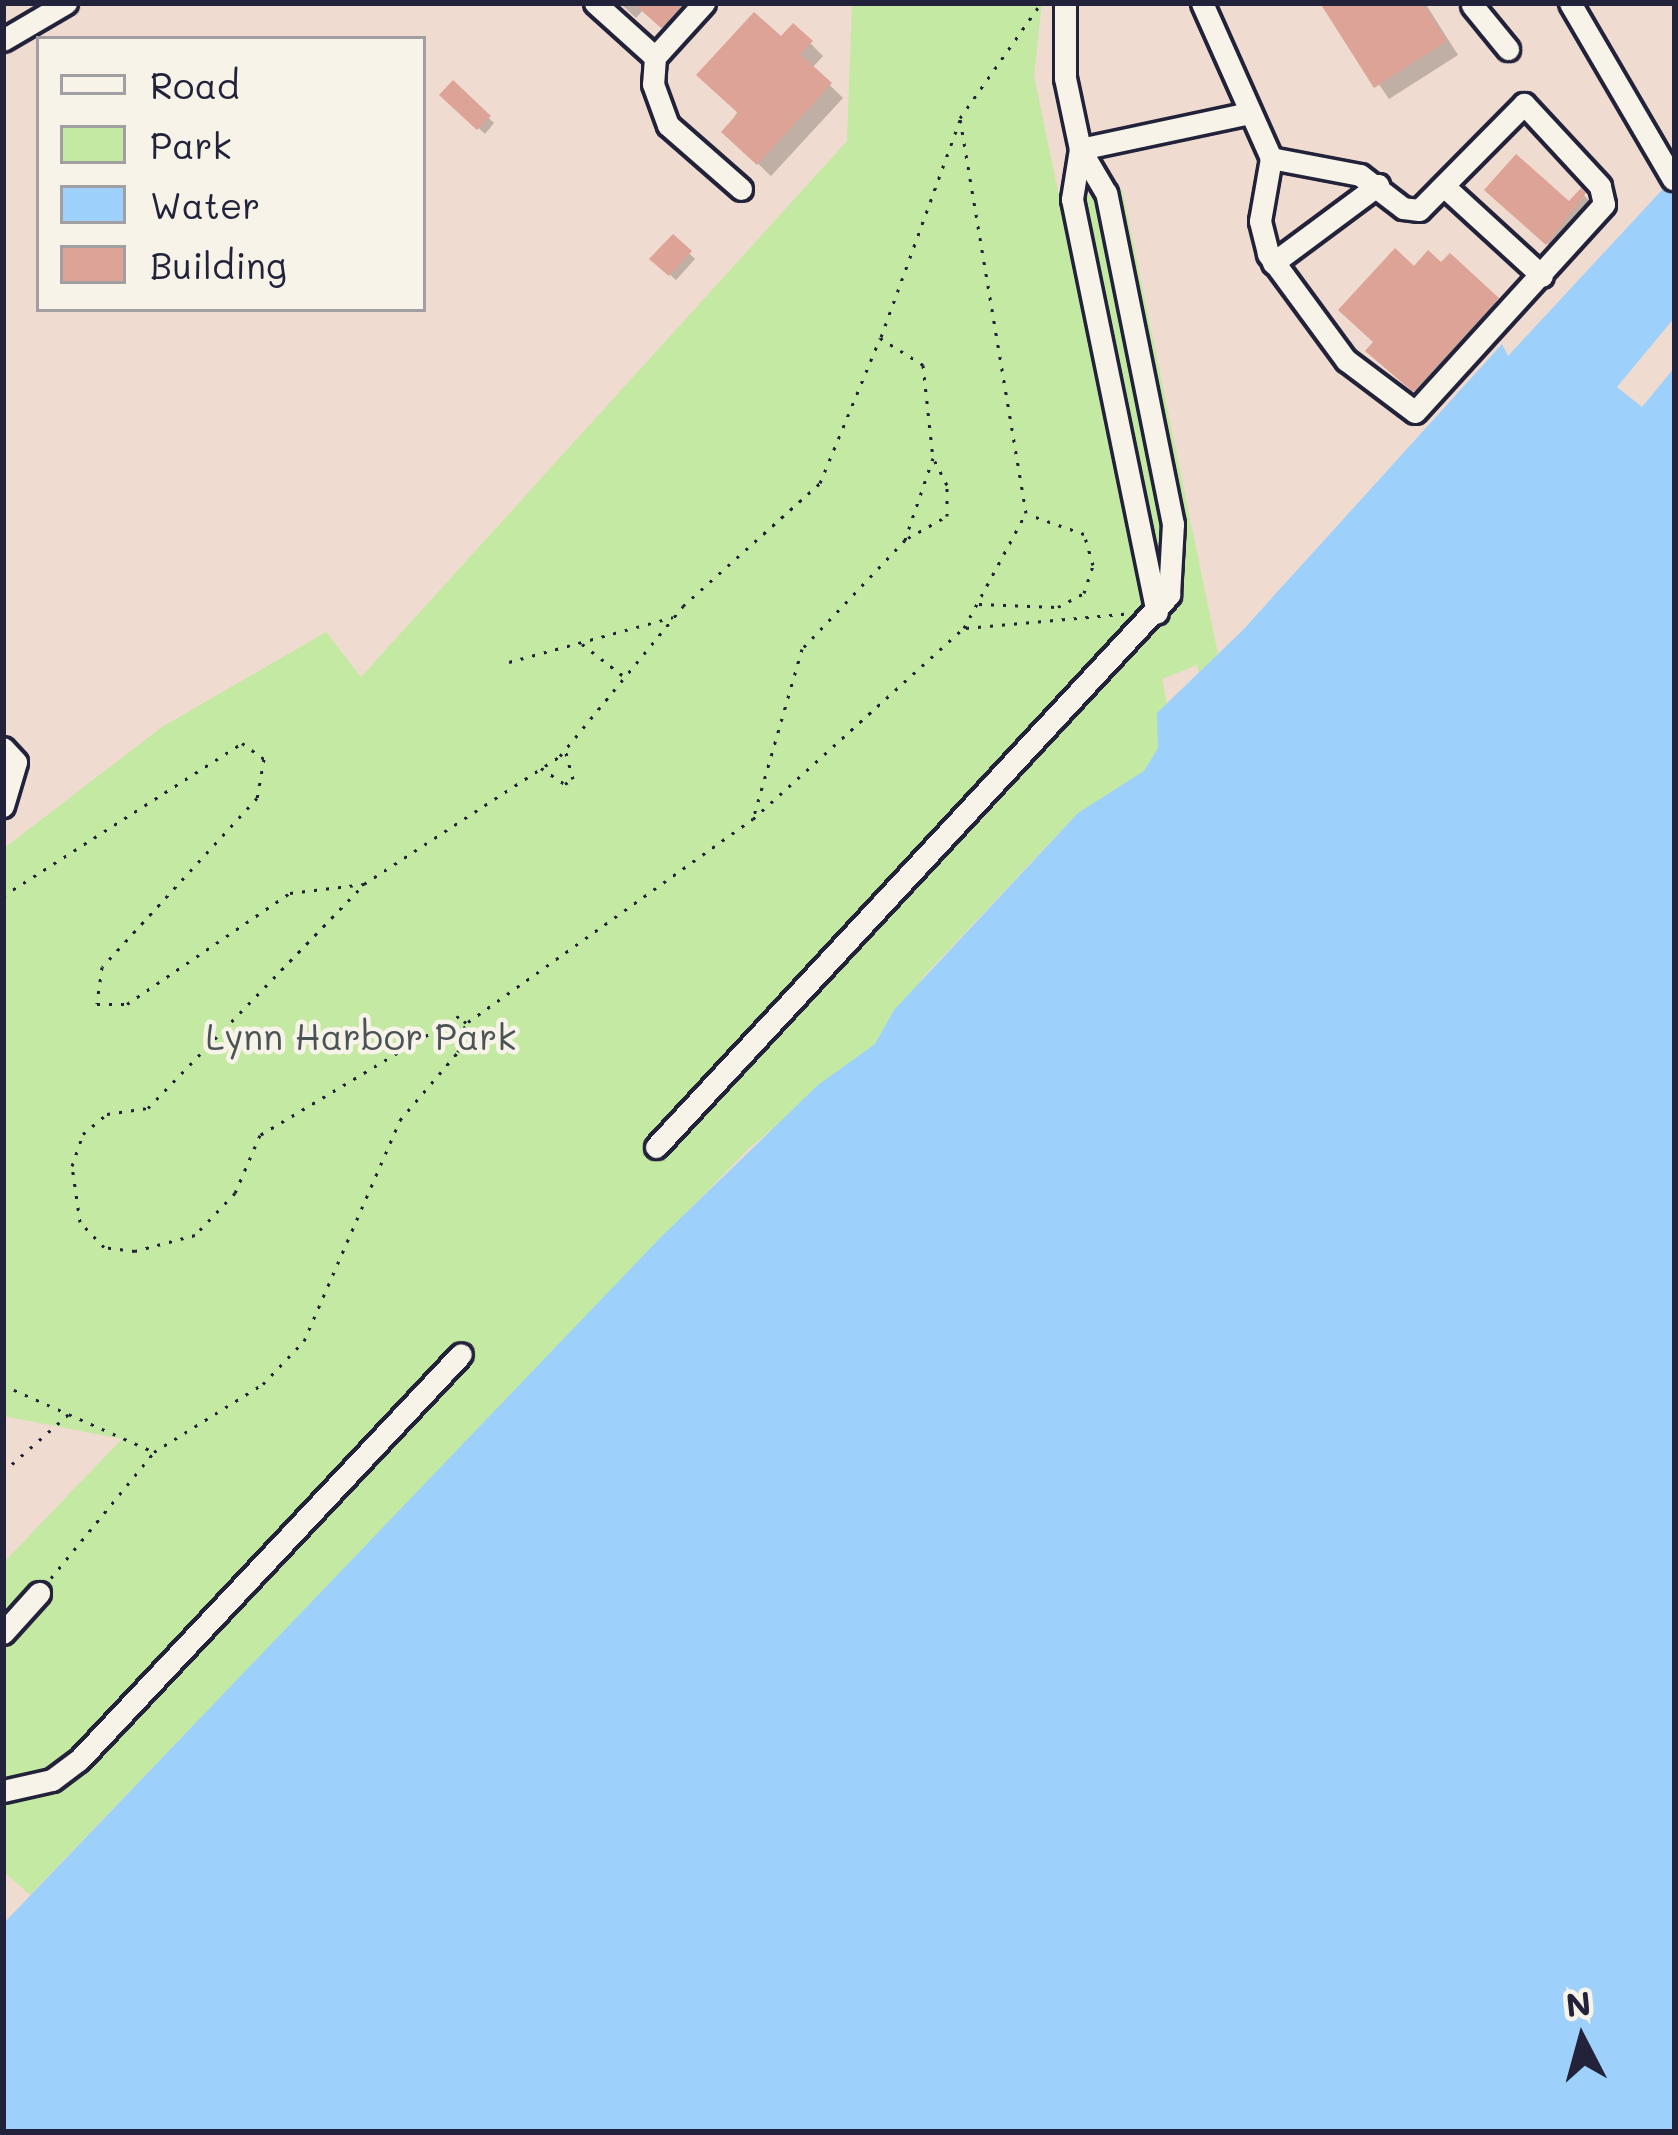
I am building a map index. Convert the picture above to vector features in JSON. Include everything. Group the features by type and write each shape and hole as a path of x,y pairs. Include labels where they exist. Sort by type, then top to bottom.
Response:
{"street":[{"path":"5,33 66,3"},
{"path":"595,3 655,57"},
{"path":"704,3 655,57 653,84 668,125 741,189"},
{"path":"656,1147 1157,612 1172,584 1173,524 1106,193 1080,149 1063,63 1065,3"},
{"path":"1202,3 1271,158 1260,221 1273,263 1346,360 1415,412 1599,216 1604,196 1524,104 1446,188 1411,211 1378,185 1271,158"},
{"path":"1570,3 1673,178"},
{"path":"1473,4 1508,49"},
{"path":"1080,149 1250,112"},
{"path":"1080,149 1072,199 1157,612"},
{"path":"1273,263 1378,185"},
{"path":"1446,188 1542,276"},
{"path":"3,748 16,762 3,806"},
{"path":"3,1792 52,1780 79,1760 461,1354"},
{"path":"3,1633 39,1594"}],"path":[{"path":"466,1023 459,1016 429,1027 260,1135 235,1193 195,1235 135,1251 104,1247 80,1222 72,1166 83,1134 107,1114 148,1108 364,884 565,751 675,617 820,483 880,338 960,118 1041,3"},
{"path":"39,1594 154,1452 263,1384 304,1341 400,1120 458,1052 466,1023 753,819 964,628 1026,513 960,118"},
{"path":"753,819 773,729 802,649 905,540 947,516 947,485 933,458 923,365 880,338"},
{"path":"905,540 933,458"},
{"path":"977,604 1058,607 1084,593 1093,565 1084,534 1026,513"},
{"path":"964,628 1157,612"},
{"path":"509,662 675,617"},
{"path":"581,643 625,677"},
{"path":"3,896 242,742 264,759 257,798 103,967 97,1004 128,1004 290,893 364,884"},
{"path":"542,768 565,784 573,779 565,751"},
{"path":"3,1384 154,1452"},
{"path":"3,1472 71,1412"}],"green space":[{"name":"Lynn Harbor Park","path":"852,3 1042,3 1034,76 1060,201 1122,189 1218,654 1199,673 1197,665 1162,679 1167,703 1158,715 1158,748 1144,772 1078,813 924,976 875,1045 748,1149 30,1895 3,1871 3,1563 122,1439 3,1416 3,849 162,727 326,632 361,677 847,141"}],"water":[{"path":"1675,176 1675,2132 3,2132 3,1924 661,1237 818,1085 875,1044 894,1010 1078,813 1144,771 1158,748 1157,713 1242,631 1502,344 1508,356"}],"pier":[{"path":"1675,317 1675,367 1642,407 1617,387"}],"building":[{"path":"633,3 684,3 661,28"},
{"path":"1320,3 1423,3 1447,41 1374,88"},
{"path":"754,12 781,36 793,23 813,41 800,54 832,83 757,165 721,132 738,113 696,75"},
{"path":"453,80 491,116 477,130 439,95"},
{"path":"1516,154 1569,201 1581,188 1586,193 1546,245 1484,190"},
{"path":"673,234 692,251 669,276 649,259"},
{"path":"1395,248 1414,266 1428,250 1441,262 1450,253 1499,298 1413,392 1365,351 1373,342 1338,310"}]}
